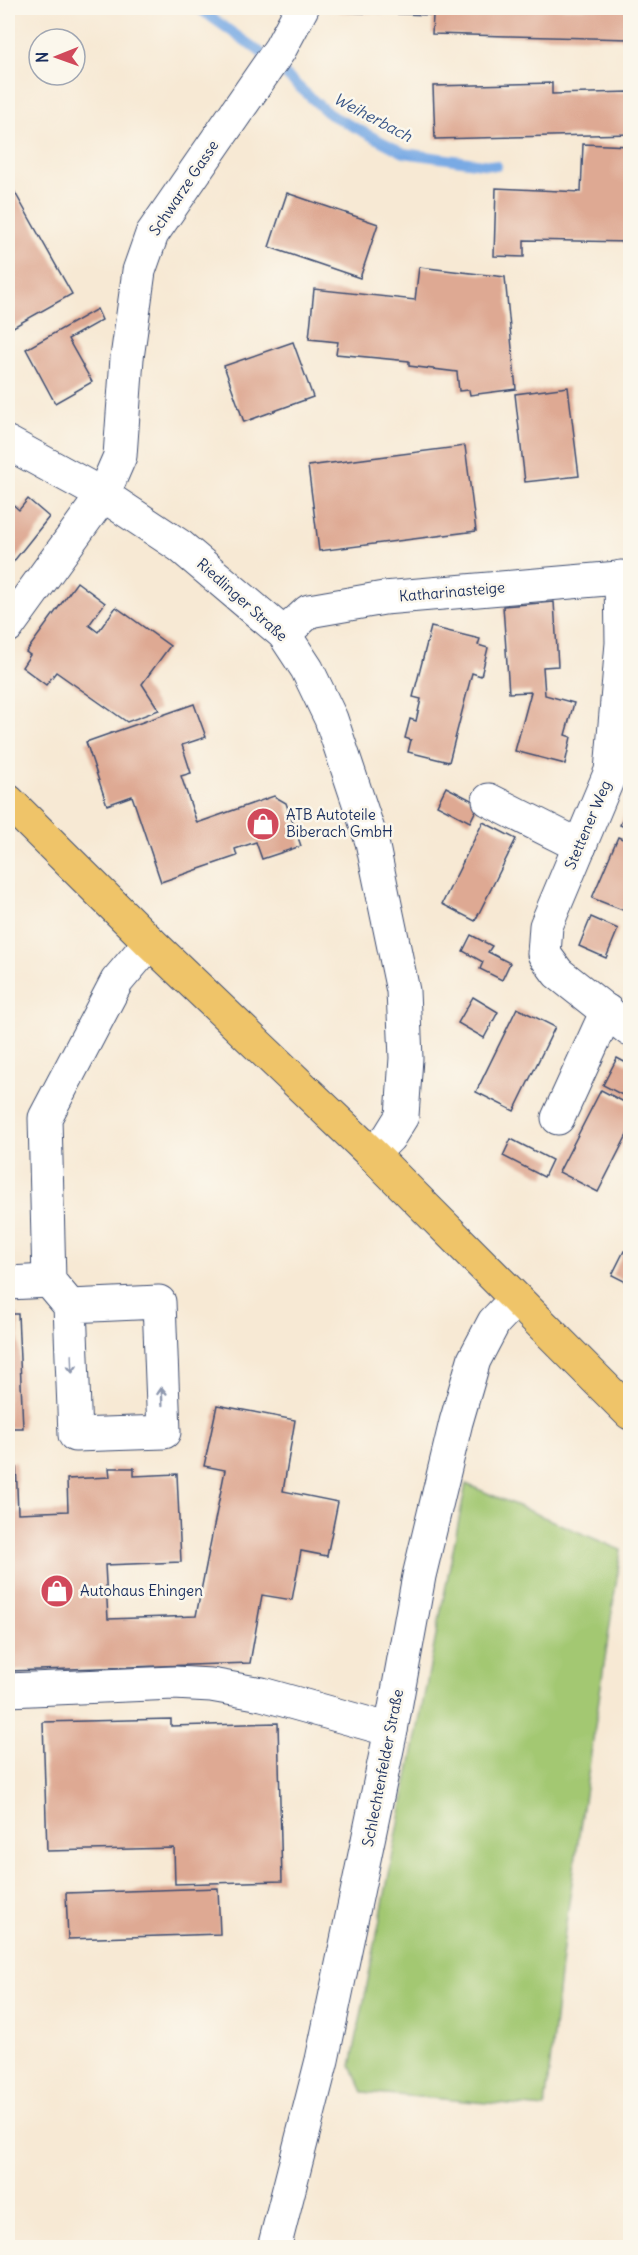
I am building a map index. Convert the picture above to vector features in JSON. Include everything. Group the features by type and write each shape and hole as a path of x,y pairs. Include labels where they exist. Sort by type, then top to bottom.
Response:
{"main road":[{"path":"8,801 150,942 372,1154 630,1413"}],"street":[{"name":"Schwarze Gasse","path":"8,626 103,495 120,456 127,358 139,271 152,234 280,50 302,8"},
{"name":"Riedlinger Straße","path":"8,443 103,495 180,546 284,634 307,669 338,741 372,843 403,991 406,1058 402,1116 389,1137 372,1154"},
{"name":"Katharinasteige","path":"284,634 309,612 384,598 626,577"},
{"name":"Stettener Weg","path":"624,1023 558,973 544,954 546,926 611,771 626,577"},
{"path":"489,801 580,846"},
{"path":"70,1306 159,1302 164,1432 75,1435 70,1306 49,1281 45,1118 117,981 150,942"},
{"path":"558,1118 624,1023"},
{"path":"8,1283 49,1281"},
{"name":"Schlechtenfelder Straße","path":"274,2247 322,2060 391,1730 419,1576 456,1422 474,1359 494,1322 515,1300"},
{"path":"8,1690 174,1683 211,1685 262,1694 391,1730"}],"green space":[{"path":"466,1484 621,1550 565,1930 545,2108 363,2092 351,2066"}],"building":[{"path":"339,8 630,8 630,39 432,34 433,15 339,12"},
{"path":"552,83 552,94 630,92 630,134 435,139 433,86"},
{"path":"583,144 630,146 630,242 524,240 524,257 494,256 496,188 581,192"},
{"path":"13,189 72,294 8,330 8,192"},
{"path":"287,193 378,224 360,278 269,247"},
{"path":"419,267 505,277 516,389 470,395 469,390 459,391 457,372 409,366 409,361 336,354 338,342 309,339 314,289 415,300"},
{"path":"97,309 102,320 68,339 92,382 55,403 26,349"},
{"path":"293,342 313,397 244,422 224,366"},
{"path":"568,387 579,476 525,482 515,394"},
{"path":"465,446 476,531 319,551 308,466"},
{"path":"28,499 49,517 10,566 8,564 8,500 19,510"},
{"path":"77,582 105,603 89,625 98,632 116,607 170,646 142,684 159,710 127,722 56,672 46,685 22,667 30,655 26,652"},
{"path":"554,602 558,666 543,667 545,695 574,703 565,735 571,737 565,764 515,751 531,692 509,693 503,606"},
{"path":"431,627 480,639 478,645 488,648 481,676 472,673 449,762 408,752 411,740 405,738 410,719 416,721 421,699 413,697"},
{"path":"194,704 206,737 182,745 191,773 181,776 197,823 274,796 286,803 301,846 262,859 256,842 235,849 237,856 161,882 132,796 107,805 86,742"},
{"path":"446,787 479,804 470,822 437,805"},
{"path":"630,801 630,829 620,825"},
{"path":"483,822 516,839 475,921 442,904"},
{"path":"618,837 630,842 630,913 592,898"},
{"path":"591,917 618,929 606,958 579,946"},
{"path":"471,935 492,946 488,952 510,963 502,980 480,969 483,962 463,951"},
{"path":"473,997 498,1012 484,1038 458,1023"},
{"path":"517,1008 555,1027 514,1111 476,1092"},
{"path":"617,1058 630,1065 630,1099 603,1085"},
{"path":"601,1090 630,1105 630,1129 598,1192 559,1172"},
{"path":"511,1139 552,1160 544,1177 503,1156"},
{"path":"624,1251 630,1254 630,1275 626,1282 612,1275"},
{"path":"8,1314 18,1314 23,1428 8,1428"},
{"path":"217,1405 295,1420 283,1491 338,1502 327,1556 301,1551 292,1600 262,1595 250,1663 8,1671 8,1463 16,1462 18,1513 68,1511 67,1479 110,1477 109,1468 134,1468 134,1476 177,1474 181,1562 105,1565 108,1619 196,1616 225,1470 204,1466"},
{"path":"171,1719 171,1726 278,1723 282,1881 175,1884 174,1848 47,1851 43,1722"},
{"path":"218,1888 220,1934 68,1939 66,1893"}],"waterway":[{"name":"Weiherbach","path":"198,8 259,51 329,114 404,153 497,166"}],"place":[{"name":"ATB Autoteile Biberach GmbH","path":"263,824"},
{"name":"Autohaus Ehingen","path":"57,1591"}]}
